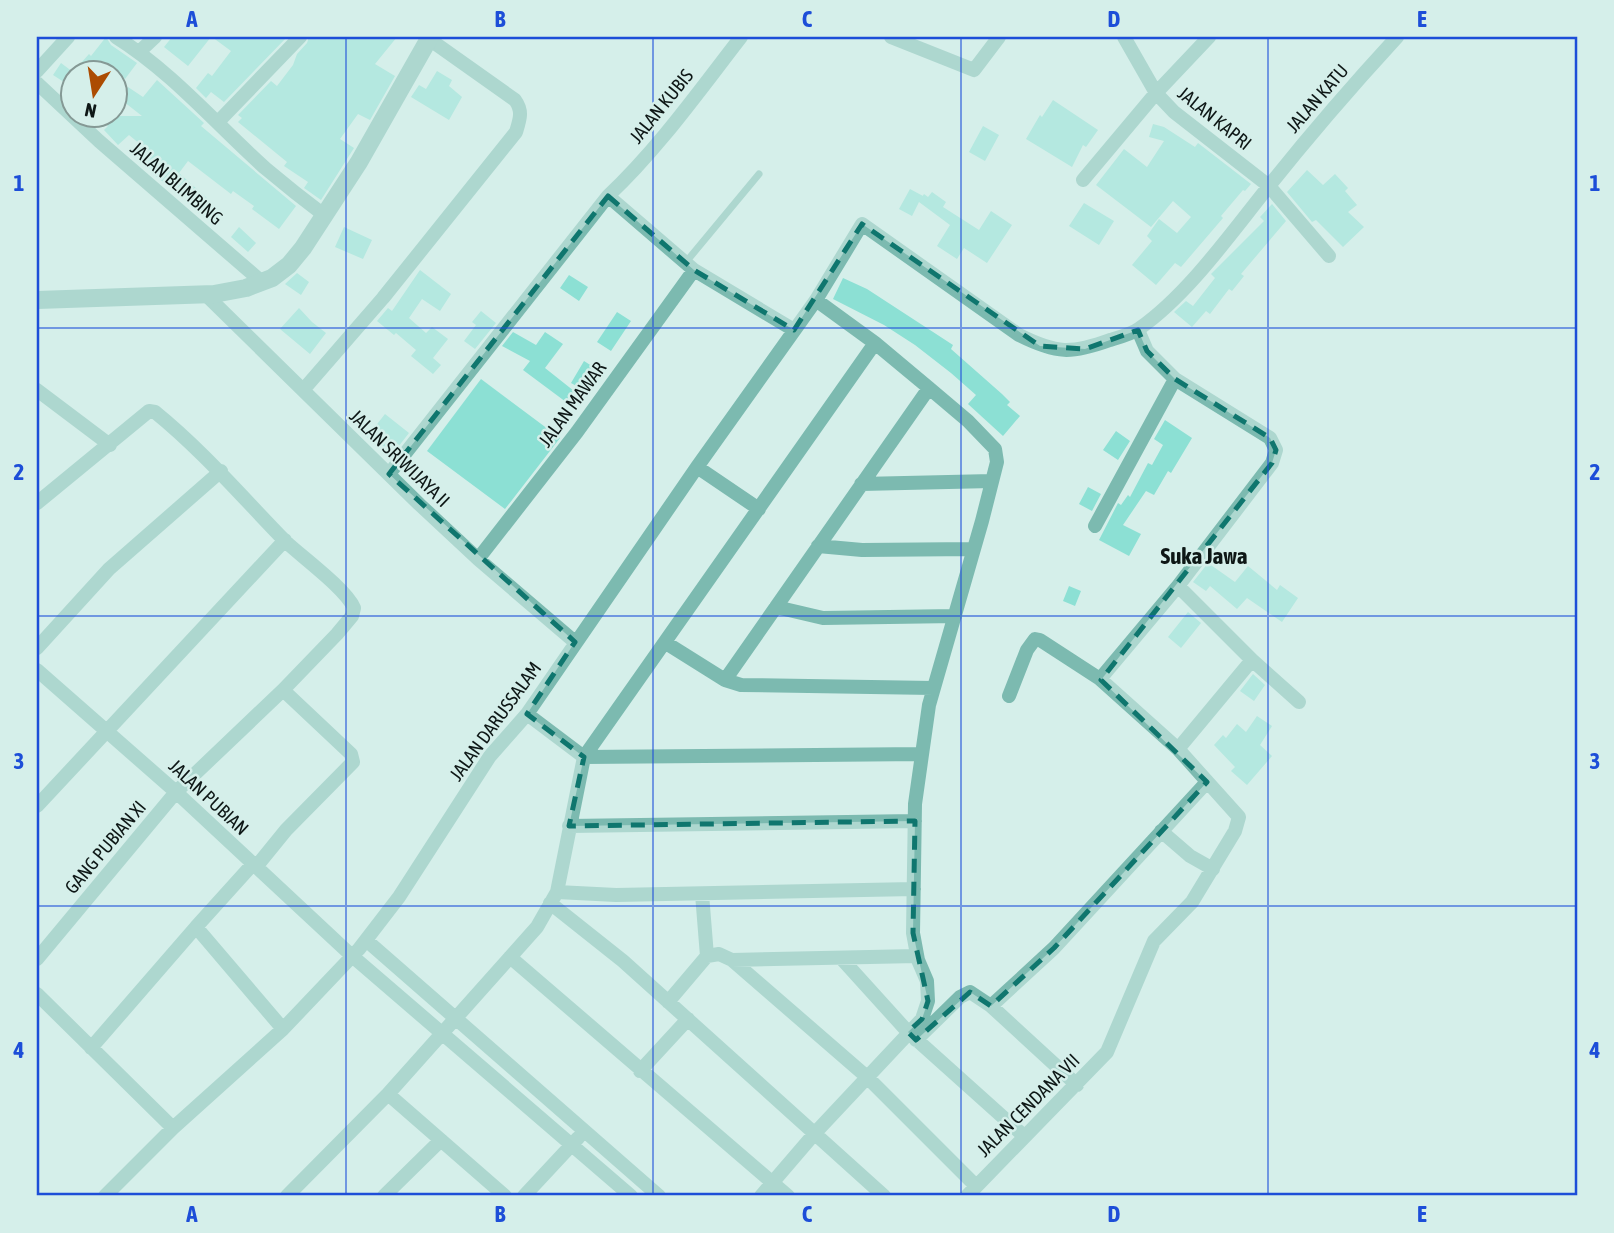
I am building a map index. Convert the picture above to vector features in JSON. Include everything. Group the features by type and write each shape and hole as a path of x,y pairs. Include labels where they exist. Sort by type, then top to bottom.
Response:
{"street":[{"path":"37,71 68,37"},
{"path":"116,37 139,52 265,168 324,215"},
{"path":"139,52 155,37"},
{"path":"218,122 300,37"},
{"name":"JALAN KUBIS","path":"389,474 608,196 676,120 741,37"},
{"path":"891,37 974,70 999,37"},
{"name":"JALAN KAPRI","path":"1124,37 1156,93 1174,112 1269,186 1329,256"},
{"path":"1083,180 1156,93 1209,37"},
{"name":"JALAN KATU","path":"1138,330 1173,300 1308,136 1396,37"},
{"path":"37,300 205,294 246,288 272,278 289,265 359,162 429,38 515,100 520,106 521,115 516,132 383,298 304,389"},
{"name":"JALAN BLIMBING","path":"37,83 99,141 262,282"},
{"path":"608,196 690,266 794,330"},
{"name":"JALAN DARUSSALAM","path":"104,1196 173,1128 283,1029 366,940 399,897 490,755 527,714 816,300 862,224 1019,335 1040,346 1069,351 1085,349 1138,330"},
{"name":"JALAN MAWAR","path":"478,559 577,432 690,266"},
{"name":"JALAN SRIWIJAYA II","path":"205,294 478,559 575,642"},
{"path":"816,300 875,343 987,439 995,449 997,462 933,688 922,754 915,804 913,933 917,956 928,981 928,1000 922,1019 912,1036"},
{"path":"1100,680 1178,586 1272,464 1276,450 1270,439 1175,379 1147,351 1138,330"},
{"path":"287,1196 388,1094 537,927 554,897 584,757 875,343"},
{"path":"1096,526 1175,379"},
{"path":"725,680 929,388"},
{"path":"37,390 110,445"},
{"path":"37,503 149,411 155,412 220,471 285,541 37,806"},
{"path":"697,467 759,509"},
{"path":"37,648 109,569 220,471"},
{"path":"861,484 992,481"},
{"name":"GANG PUBIAN XI","path":"37,959 176,792 283,690 352,616 354,608 345,596 285,541"},
{"path":"818,545 862,550 974,549"},
{"path":"1178,586 1251,660 1299,702"},
{"path":"776,607 823,618 955,616"},
{"path":"991,1006 1054,948 1207,782 1178,749 1100,680 1047,644 1035,639 1027,650 1009,696"},
{"path":"666,643 725,680 741,685 933,688"},
{"path":"1178,749 1251,660"},
{"name":"JALAN PUBIAN","path":"37,670 176,792 351,956 631,1196"},
{"path":"92,1048 252,865 260,862 286,830 350,765 353,758 283,690"},
{"path":"527,714 584,757 922,754"},
{"name":"JALAN CENDANA VII","path":"971,1191 1107,1052 1154,941 1192,902 1235,831 1239,817 1207,782"},
{"path":"569,826 915,821"},
{"path":"1161,831 1191,856 1213,869"},
{"path":"554,897 914,889"},
{"path":"702,894 707,956"},
{"path":"554,897 884,1196"},
{"path":"196,928 283,1029"},
{"path":"366,940 659,1196"},
{"path":"668,1002 707,956 719,954 732,960 867,1077 971,1191"},
{"path":"732,960 917,956"},
{"path":"510,957 788,1196"},
{"path":"841,958 912,1036 1024,1136"},
{"path":"761,1196 867,1077 912,1036 970,992 991,1006 1077,1085"},
{"path":"37,994 173,1128"},
{"path":"640,1071 688,1019"},
{"path":"388,1094 505,1196"},
{"path":"524,1196 585,1131"},
{"path":"392,1194 441,1140"}],"lane":[{"path":"690,266 759,174"}],"highlighted area":[{"path":"608,196 694,270 794,330 862,224 1040,346 1085,349 1138,330 1147,351 1175,379 1270,438 1276,450 1272,463 1101,680 1207,782 1054,948 991,1006 970,992 916,1040 908,1032 922,1019 928,1001 913,933 915,821 569,826 584,757 527,714 575,642 389,474"}],"building":[{"path":"106,37 111,45 137,63 130,72 130,60 84,60 89,54 91,56"},
{"path":"172,37 211,37 188,66 164,47"},
{"path":"212,37 287,37 224,102 211,92 206,98 196,88 208,73 212,76 231,51"},
{"path":"309,37 397,37 375,64 395,76 370,120 358,114 340,139 354,148 321,200 304,188 308,182 284,166 287,162 238,122 242,118 238,115 271,81 277,86"},
{"path":"60,64 60,80 53,75"},
{"path":"437,71 452,80 449,86 462,97 449,120 411,97 419,85 426,89"},
{"path":"157,80 204,123 201,126 296,206 279,229 252,209 254,206 233,191 231,194 188,161 179,173 207,198 200,206 159,179 150,171 152,170 138,161 146,149 129,135 118,145 104,130 130,130 130,116 142,116 130,107 130,88 143,97"},
{"path":"1053,100 1098,130 1086,147 1083,145 1072,167 1026,139 1040,115 1042,117"},
{"path":"1153,124 1164,127 1195,147 1198,143 1251,184 1221,216 1223,218 1181,267 1175,263 1156,285 1132,265 1152,241 1147,236 1159,219 1177,233 1191,217 1173,201 1151,227 1096,185 1124,149 1147,167 1164,141 1149,137"},
{"path":"983,126 999,135 985,161 969,152"},
{"path":"1307,170 1323,185 1335,174 1348,188 1345,191 1357,205 1348,212 1364,227 1343,247 1316,220 1312,222 1287,192"},
{"path":"910,189 928,197 932,192 946,202 943,207 979,230 991,211 1012,225 987,263 964,248 957,259 937,246 950,225 919,202 912,216 899,209"},
{"path":"1084,203 1114,221 1099,245 1069,226"},
{"path":"1272,204 1286,221 1241,274 1244,276 1232,291 1229,289 1210,314 1206,311 1192,327 1174,312 1186,301 1193,306 1215,278 1211,274 1264,221 1260,217"},
{"path":"239,227 256,243 248,252 231,237"},
{"path":"344,227 372,240 363,259 335,247"},
{"path":"420,270 451,294 440,311 422,299 409,318 426,333 432,327 448,339 433,358 441,365 433,374 411,356 416,350 377,321 388,308 392,311"},
{"path":"297,273 309,282 301,295 285,284"},
{"path":"569,275 588,287 579,301 560,288"},
{"path":"843,278 867,289 953,345 951,349 1002,394 1010,402 1007,405 1020,416 1003,436 968,404 976,395 951,373 884,325 833,299"},
{"path":"299,308 326,333 310,354 280,329"},
{"path":"481,311 496,323 475,349 464,341 476,325 472,322"},
{"path":"617,312 631,321 611,351 597,342"},
{"path":"513,332 536,345 545,332 563,344 545,368 574,391 566,402 523,370 530,361 502,346"},
{"path":"584,361 595,368 582,389 571,383"},
{"path":"481,379 560,438 505,509 427,451"},
{"path":"385,414 409,433 391,456 367,437"},
{"path":"1165,420 1192,438 1154,495 1146,491 1123,525 1141,534 1129,556 1099,540 1118,503 1121,505 1128,495 1130,497 1148,463 1152,465 1163,445 1154,439"},
{"path":"1116,431 1130,441 1118,460 1103,450"},
{"path":"1088,487 1101,494 1092,511 1079,504"},
{"path":"1208,563 1235,582 1248,566 1277,590 1280,585 1298,598 1282,622 1247,598 1237,609 1210,586 1206,591 1193,582"},
{"path":"1069,586 1081,591 1075,606 1063,601"},
{"path":"1188,612 1201,623 1181,648 1168,637"},
{"path":"1253,674 1265,685 1254,701 1240,691"},
{"path":"1257,716 1272,726 1260,745 1272,756 1247,785 1231,771 1235,767 1214,745 1223,735 1226,738 1237,724 1246,732"}],"district":[{"name":"Suka Jawa","path":"1204,556"}]}
